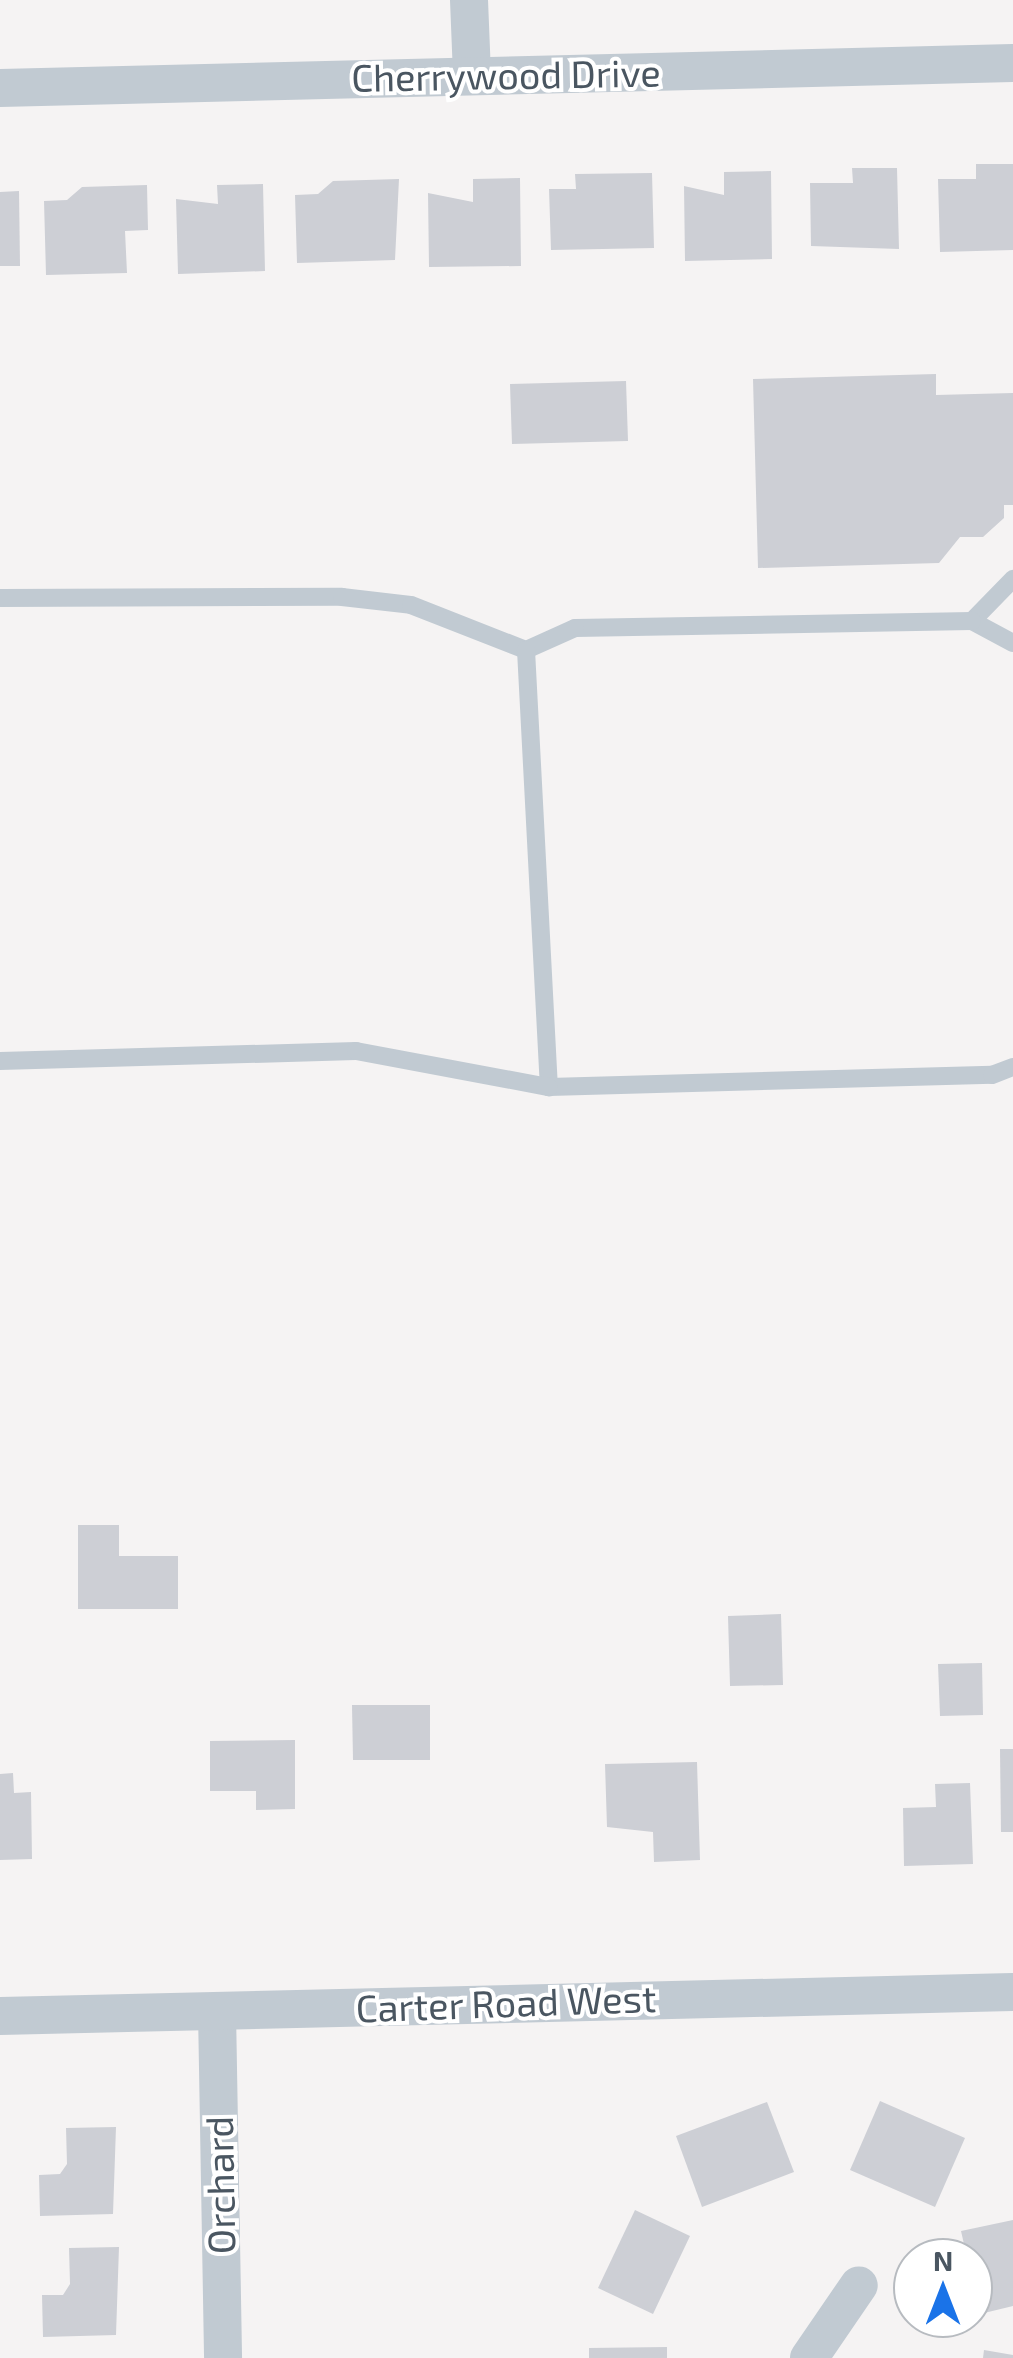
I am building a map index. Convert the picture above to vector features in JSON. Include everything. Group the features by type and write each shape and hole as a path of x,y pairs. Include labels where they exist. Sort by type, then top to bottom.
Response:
{"street":[{"path":"470,0 472,76"},
{"name":"Cherrywood Drive","path":"0,88 1013,62"},
{"name":"Carter Road West","path":"0,2016 1013,1992"},
{"name":"Orchard","path":"217,2011 222,2358"},
{"path":"810,2358 859,2284"}],"lane":[{"path":"972,621 1013,579"},
{"path":"0,598 342,597 410,605 526,650 575,628 972,621 1013,643"},
{"path":"526,650 549,1088"},
{"path":"0,1061 356,1051 549,1088 992,1075 1013,1067"}],"building":[{"path":"976,164 1013,164 1013,250 940,252 938,179 976,179"},
{"path":"852,168 897,168 899,249 811,246 810,183 853,183"},
{"path":"771,171 772,259 685,261 684,186 724,195 724,172"},
{"path":"652,173 654,248 551,250 549,189 576,189 575,174"},
{"path":"520,178 521,266 429,267 428,193 473,202 473,179"},
{"path":"399,179 395,260 297,263 295,195 318,194 333,181"},
{"path":"263,184 265,271 178,274 176,199 218,204 217,185"},
{"path":"147,185 148,230 125,231 127,273 46,275 44,201 67,200 82,187"},
{"path":"19,191 20,266 0,266 0,192"},
{"path":"936,374 936,395 1013,393 1013,505 1004,505 1004,518 983,537 960,537 939,563 758,568 753,379"},
{"path":"626,381 628,441 512,444 510,384"},
{"path":"78,1525 119,1525 119,1556 178,1556 178,1609 78,1609"},
{"path":"781,1614 783,1685 730,1686 728,1616"},
{"path":"982,1663 983,1715 940,1716 938,1664"},
{"path":"352,1705 430,1705 430,1760 353,1760"},
{"path":"295,1740 295,1809 256,1810 256,1791 210,1791 210,1741"},
{"path":"1000,1749 1013,1749 1013,1832 1001,1832"},
{"path":"697,1762 700,1860 654,1862 653,1832 607,1827 605,1764"},
{"path":"13,1773 14,1793 31,1792 32,1859 0,1860 0,1774"},
{"path":"970,1783 973,1864 904,1866 903,1808 936,1807 935,1784"},
{"path":"880,2101 965,2138 935,2207 850,2170"},
{"path":"767,2102 794,2172 702,2207 676,2136"},
{"path":"116,2127 113,2214 40,2216 39,2175 60,2174 67,2164 66,2128"},
{"path":"635,2210 690,2236 653,2314 598,2288"},
{"path":"1013,2220 1013,2306 993,2311 993,2238 963,2238 961,2231"},
{"path":"119,2247 116,2335 43,2337 42,2295 63,2295 70,2284 69,2248"},
{"path":"667,2347 667,2358 589,2358 589,2348"},
{"path":"984,2350 1013,2355 1013,2358 983,2358"}]}
